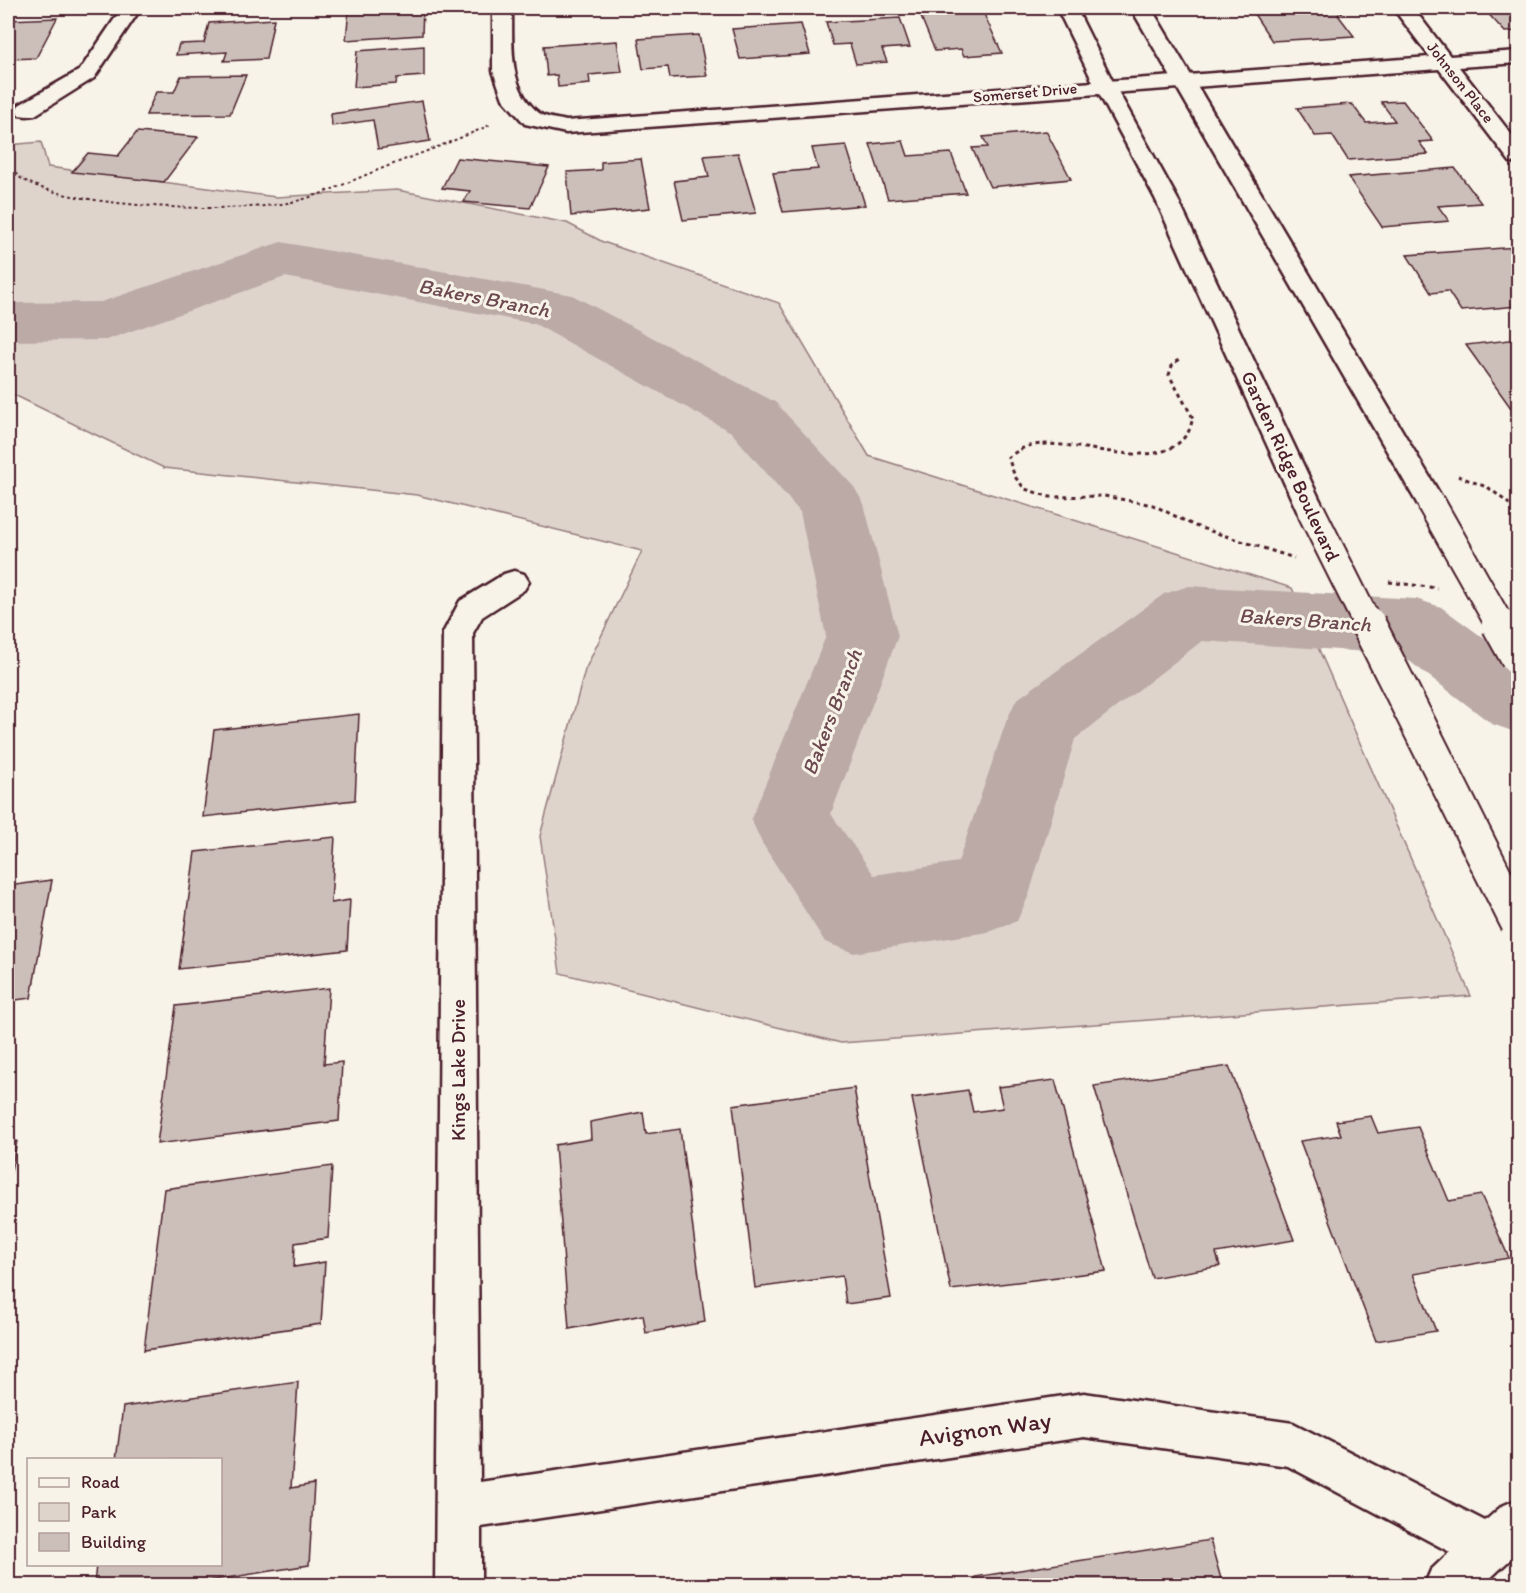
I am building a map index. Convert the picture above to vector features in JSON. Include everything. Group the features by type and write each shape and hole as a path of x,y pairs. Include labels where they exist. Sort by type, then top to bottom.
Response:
{"street":[{"path":"27,110 87,74 131,8"},
{"name":"Somerset Drive","path":"502,8 502,71 514,99 533,119 566,127 1518,57"},
{"name":"Garden Ridge Boulevard","path":"1066,8 1105,86 1166,198 1311,511 1518,923"},
{"path":"1141,8 1431,503 1518,658"},
{"name":"Johnson Place","path":"1402,8 1518,157"},
{"name":"Kings Lake Drive","path":"458,1586 458,633 471,609 514,582"},
{"name":"Avignon Way","path":"458,1508 1084,1415 1293,1445 1504,1535"},
{"path":"1447,1586 1504,1535"}],"path":[{"path":"11,150 10,166 18,177 52,191 93,198 201,209 262,208 295,201 340,186 438,150 492,124"},
{"path":"1179,360 1173,363 1169,375 1192,418 1186,437 1162,451 1149,453 1090,451 1060,445 1029,446 1008,457 1015,477 1025,489 1050,497 1104,496 1154,505 1195,526 1296,559"},
{"path":"1455,475 1489,488 1518,511"},
{"path":"1386,581 1441,590"}],"green space":[{"path":"41,142 48,167 276,197 397,190 567,223 603,242 779,303 869,456 1292,588 1471,996 841,1043 560,973 540,836 585,670 642,551 417,495 164,468 8,392 8,145"}],"building":[{"path":"423,8 422,35 346,40 349,9"},
{"path":"1250,8 1338,8 1343,14 1338,15 1354,36 1272,41"},
{"path":"1483,8 1518,8 1518,31 1505,32"},
{"path":"983,12 1002,53 964,56 961,49 935,51 921,17"},
{"path":"57,18 36,58 8,59 8,20"},
{"path":"900,18 910,47 882,49 887,62 856,64 850,44 833,45 826,22"},
{"path":"274,19 266,59 224,61 227,52 176,55 179,44 204,43 209,23"},
{"path":"801,24 810,54 740,59 732,29"},
{"path":"699,35 707,76 670,78 668,67 643,69 638,39"},
{"path":"617,41 622,72 589,75 590,84 558,87 557,75 547,76 544,46"},
{"path":"424,46 424,76 397,78 396,84 354,87 357,51"},
{"path":"246,75 230,114 146,115 156,92 174,92 181,76"},
{"path":"422,101 430,141 378,149 373,120 332,126 331,114"},
{"path":"1403,101 1433,141 1419,142 1428,154 1348,160 1332,135 1315,136 1297,108 1352,104 1366,123 1395,121 1381,102"},
{"path":"1046,131 1071,179 990,187 972,148 988,147 983,137"},
{"path":"137,132 198,137 164,182 72,172 88,153 118,156"},
{"path":"903,141 908,156 951,153 966,193 888,199 870,144"},
{"path":"846,145 865,205 783,212 773,173 818,169 812,148"},
{"path":"738,153 756,213 683,220 674,181 709,177 704,156"},
{"path":"457,158 549,167 530,208 464,202 470,191 442,188"},
{"path":"641,159 650,208 571,216 567,172 601,170 601,162"},
{"path":"1455,168 1481,203 1438,206 1449,221 1382,227 1348,177"},
{"path":"1517,247 1518,306 1461,311 1448,291 1431,293 1407,255"},
{"path":"1518,339 1518,415 1516,415 1466,345"},
{"path":"359,714 355,800 203,817 214,730"},
{"path":"335,837 331,903 350,900 347,950 179,969 195,852"},
{"path":"52,880 31,998 8,1001 8,886"},
{"path":"329,988 324,1064 342,1062 339,1121 157,1144 176,1006"},
{"path":"1229,1066 1294,1240 1216,1253 1220,1266 1152,1278 1094,1086"},
{"path":"1055,1080 1106,1271 951,1290 912,1098 968,1090 973,1112 1003,1108 998,1087"},
{"path":"854,1088 891,1298 846,1304 842,1276 755,1288 733,1105"},
{"path":"643,1112 646,1134 680,1129 705,1322 646,1333 643,1315 569,1329 555,1145 591,1139 590,1122"},
{"path":"1371,1116 1378,1133 1418,1127 1449,1201 1481,1195 1509,1258 1413,1274 1436,1331 1376,1341 1300,1141 1341,1135 1336,1121"},
{"path":"17,1141 8,1185 8,1142"},
{"path":"332,1166 328,1238 295,1243 294,1267 325,1262 321,1324 144,1350 164,1189"},
{"path":"298,1382 291,1488 314,1484 309,1565 177,1586 94,1586 96,1566 222,1566 222,1458 116,1458 123,1407"},
{"path":"1210,1540 1223,1586 977,1586 975,1577"}],"waterway":[{"name":"Bakers Branch","path":"8,322 106,321 281,259 551,308 753,417 831,504 862,636 790,819 854,915 988,895 1043,722 1189,613 1416,627 1518,703"}]}
